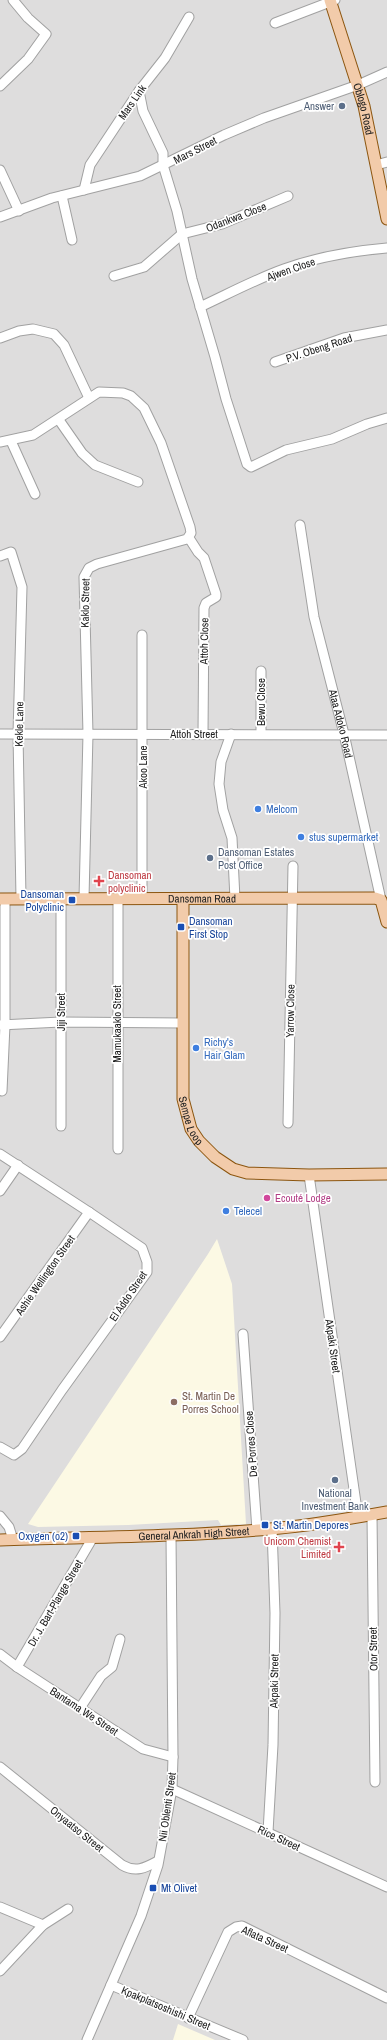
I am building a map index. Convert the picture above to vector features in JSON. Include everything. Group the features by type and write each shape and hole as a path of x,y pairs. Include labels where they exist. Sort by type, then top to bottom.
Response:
{"main road":[{"name":"Oblogo Road","path":"332,1 382,164 387,219"},
{"name":"Dansoman Road","path":"2,899 142,898 183,900 375,898 380,900"},
{"name":"Sempe Loop","path":"183,900 183,1099 191,1129 198,1141 215,1157 233,1170 247,1173 309,1175 387,1174"},
{"name":"Ataa Adoko Road","path":"380,900 387,922"},
{"name":"General Ankrah High Street","path":"0,1540 171,1536 272,1529 387,1512"}],"street":[{"path":"0,86 28,59 46,34 28,18 13,0"},
{"path":"276,23 332,1"},
{"name":"Mars Link","path":"84,190 90,164 139,91 165,58 189,17"},
{"name":"Mars Street","path":"0,217 19,211 28,206 62,196 140,176 224,135 264,118 358,85 387,72"},
{"path":"139,91 143,111 163,153 163,165 178,211 182,234 200,307 247,464 252,467 286,450 332,439 367,424 387,418"},
{"path":"0,170 19,211"},
{"path":"62,196 72,240"},
{"name":"Odankwa Close","path":"182,234 222,224 288,196"},
{"path":"114,276 144,267 182,234"},
{"name":"Ajwen Close","path":"200,307 284,269 309,261 359,251 387,248"},
{"path":"0,338 19,331 33,329 54,334 64,345 89,398"},
{"name":"P.V. Obeng Road","path":"276,362 344,338 387,330"},
{"path":"0,442 11,441 33,435 59,420 99,392 123,393 138,400 144,408 161,443 170,467 190,527 191,533 189,538"},
{"path":"59,420 82,453 91,462 138,482"},
{"path":"11,441 35,494"},
{"name":"Ataa Adoko Road","path":"300,525 314,617 344,734 380,900"},
{"name":"Kaklo Street","path":"84,898 88,734 84,577 89,568 97,564 144,552 189,538"},
{"name":"Attoh Close","path":"189,538 204,558 216,594 216,597 206,603 204,608 203,734"},
{"name":"Kekle Lane","path":"0,556 11,552 22,587 18,734 21,898"},
{"name":"Akoo Lane","path":"142,635 142,898"},
{"name":"Bewu Close","path":"261,671 261,734"},
{"name":"Attoh Street","path":"0,734 387,735"},
{"path":"231,734 221,762 219,784 223,810 232,838 235,899"},
{"name":"Yarrow Close","path":"288,1123 291,899 293,866"},
{"name":"Jiji Street","path":"61,898 61,1126"},
{"name":"Mamukaaklo Street","path":"118,898 118,1149"},
{"path":"2,899 2,1091"},
{"path":"2,1025 61,1022 117,1024 182,1023"},
{"name":"El Addo Street","path":"0,1154 142,1248 147,1262 147,1272 62,1390 22,1449 14,1455 0,1447"},
{"path":"0,1191 18,1165"},
{"name":"Akpaki Street","path":"309,1175 358,1517"},
{"name":"Ashie Wellington Street","path":"0,1337 89,1212"},
{"name":"De Porres Close","path":"243,1334 258,1530"},
{"name":"Otor Street","path":"372,1515 375,1782"},
{"path":"0,1516 9,1526 13,1540"},
{"name":"Akpaki Street","path":"268,1832 273,1745 276,1613 272,1529"},
{"name":"Nii Oblenti Street","path":"87,2040 141,1916 158,1861 172,1789 171,1536"},
{"name":"Dr. J. Bart-Plange Street","path":"17,1667 92,1539"},
{"path":"80,1708 101,1676 112,1667 120,1639"},
{"name":"Bantama We Street","path":"0,1654 17,1667 143,1749 173,1757"},
{"name":"Onyaatso Street","path":"0,1767 130,1870 145,1868 158,1861"},
{"name":"Rice Street","path":"172,1789 387,1887"},
{"path":"0,1907 43,1926"},
{"path":"0,1971 43,1926 68,1909"},
{"name":"Aflata Street","path":"188,2018 228,1932 236,1926 242,1926 387,1998"},
{"name":"Kpakplatsoshishi Street","path":"112,1985 243,2040"}],"shaded area":[{"path":"0,0 387,0 387,2040 0,2040"},
{"name":"St. Martin De Porres School","path":"217,1239 232,1284 246,1524 221,1525 218,1520 128,1525 38,1527 28,1524 208,1254"},
{"path":"178,2024 215,2040 173,2040"}],"place":[{"name":"Answer","path":"342,106"},
{"name":"Melcom","path":"258,809"},
{"name":"stus supermarket","path":"301,837"},
{"name":"Dansoman Estates Post Office","path":"210,858"},
{"name":"Dansoman polyclinic","path":"99,881"},
{"name":"Dansoman Polyclinic","path":"72,900"},
{"name":"Dansoman First Stop","path":"181,927"},
{"name":"Richy's Hair Glam","path":"196,1048"},
{"name":"Ecouté Lodge","path":"267,1198"},
{"name":"Telecel","path":"226,1211"},
{"name":"St. Martin De Porres School","path":"174,1402"},
{"name":"National Investment Bank","path":"335,1480"},
{"name":"St. Martin Depores","path":"265,1525"},
{"name":"Oxygen (o2)","path":"76,1536"},
{"name":"Unicom Chemist Limited","path":"339,1547"},
{"name":"Mt Olivet","path":"153,1888"}]}
